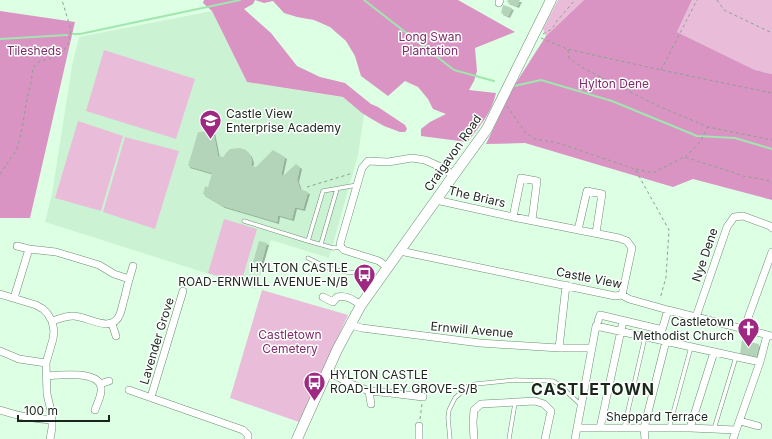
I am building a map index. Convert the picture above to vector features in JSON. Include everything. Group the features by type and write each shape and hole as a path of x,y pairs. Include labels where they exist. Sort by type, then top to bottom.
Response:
{"street":[{"name":"Craigavon Road","path":"298,439 327,371 361,305 452,176 488,129 502,99 536,36 551,0"},
{"path":"388,267 379,261 341,248 340,244 362,168 368,161 388,162 412,158 425,160 445,169 452,176"},
{"name":"The Briars","path":"513,217 521,178 537,181 532,220"},
{"path":"578,230 587,191 602,194 596,233"},
{"name":"The Briars","path":"436,200 596,233 627,241 632,248 622,295"},
{"name":"Nye Dene","path":"696,317 727,227 734,217 743,216 772,228"},
{"path":"17,246 56,252 92,263 105,268 114,274 129,279"},
{"path":"14,298 29,249"},
{"name":"Castle View","path":"400,251 615,296 622,295 629,299 668,310 769,336"},
{"path":"744,329 772,252"},
{"path":"52,321 64,317 74,316 104,324 112,324 120,315 133,266"},
{"path":"559,348 566,285"},
{"name":"Lavender Grove","path":"151,398 183,291"},
{"path":"0,294 43,308 52,321 54,331 53,339 46,363 47,394 52,420 50,439"},
{"path":"323,296 333,302 337,297 349,297 361,305"},
{"path":"645,439 644,428 663,341 662,330 668,310"},
{"path":"598,321 600,315 659,329"},
{"path":"600,428 623,321"},
{"path":"112,324 116,336"},
{"name":"Ernwill Avenue","path":"350,325 362,328 480,343 559,348 592,348"},
{"path":"575,439 596,326 760,362"},
{"path":"733,439 769,336"},
{"path":"0,351 19,359 46,363"},
{"path":"690,428 714,352"},
{"path":"327,371 351,384 369,391 423,398"},
{"path":"46,376 74,375 86,376 95,379 100,384 101,389 101,394 95,410"},
{"path":"100,384 109,381"},
{"path":"129,390 243,430 248,435 248,439"},
{"path":"369,391 371,404"},
{"path":"474,439 472,422 474,410 481,404 535,401 544,404 551,411 545,439"},
{"path":"0,410 20,417 38,420 52,420"},
{"path":"740,421 758,426"},
{"path":"419,426 419,439"},
{"name":"Sheppard Terrace","path":"577,428 690,428 736,430"}],"lane":[{"path":"308,241 323,191 357,185"},
{"path":"321,244 337,189"},
{"path":"244,221 308,241 334,248 341,248"},
{"path":"308,258 328,268 347,272 369,274 378,280"},
{"path":"624,428 646,337"},
{"path":"668,428 690,347"},
{"path":"714,429 736,357"},
{"path":"450,439 448,418 449,410 455,398 468,386 515,380 553,381 581,406"},
{"path":"509,439 515,402"}],"path":[{"path":"0,174 17,148 33,68 38,62 55,57 63,52 69,42 71,30 62,0"},
{"path":"536,36 552,29 556,22 575,0"},
{"path":"661,70 697,0"},
{"path":"717,0 724,10 772,33"},
{"path":"536,36 567,49 772,93"},
{"path":"567,49 569,58 583,68 656,105 708,127 772,140"},
{"path":"502,99 526,133 535,139 558,143 635,169 653,173 684,157 701,140 708,127"},
{"path":"684,157 743,176 766,180 772,183"},
{"path":"635,169 669,230 666,277 660,299"},
{"path":"307,187 361,171"},
{"path":"419,426 423,398"}],"shaded area":[{"name":"Castle View Enterprise Academy","path":"212,11 247,82 366,101 358,155 329,258 271,240 256,289 45,222 52,194 72,66 79,37"}],"green space":[{"path":"204,0 255,0 253,4 244,9 271,33 297,66 320,77 345,83 371,104 405,125 407,129 405,132 400,132 384,126 362,113 343,97 247,82 212,11 203,3"},
{"name":"Long Swan Plantation","path":"255,0 458,0 515,32 475,48 477,71 469,90 496,93 488,113 467,142 421,136 421,129 430,122 446,114 433,109 428,99 418,87 405,81 388,96 361,76 355,56 346,41 330,27 314,20 284,13 273,1 264,3"},
{"path":"558,0 584,0 546,36 543,29"},
{"name":"Hylton Dene","path":"584,0 692,0 677,32 755,70 772,74 772,200 693,179 673,187 525,143 486,144 514,86 546,36"},
{"path":"692,0 772,0 772,74 755,70 677,32"},
{"name":"Tilesheds","path":"0,11 75,22 30,218 0,218"},
{"path":"104,50 195,79 176,139 86,111"},
{"path":"78,121 123,136 101,211 55,198"},
{"path":"125,137 179,151 155,229 103,212"},
{"path":"224,219 257,229 241,283 208,273"},
{"name":"Castletown Cemetery","path":"262,290 348,315 299,422 230,398"}],"building":[{"path":"508,0 520,0 517,6 507,2"},
{"path":"503,5 512,8 508,16 501,13"},
{"path":"213,131 218,156 224,157 230,149 240,148 246,150 252,161 251,166 256,167 273,150 285,157 281,175 284,175 296,164 300,167 297,180 300,189 308,192 303,209 295,207 292,219 278,215 277,222 223,206 203,194 205,186 208,187 212,173 188,166 198,132"},
{"path":"259,241 267,243 261,264 253,262"},
{"name":"Castletown Methodist Church","path":"745,338 749,339 749,342 759,344 756,357 740,354 742,340 744,341"}],"waterway":[{"path":"73,34 80,34 240,0"},
{"path":"364,0 454,70 494,81"},
{"path":"0,39 67,35"},
{"path":"514,86 541,80 612,101 697,136 735,138 772,149"}],"place":[{"name":"Castle View Enterprise Academy","path":"210,140"},
{"name":"HYLTON CASTLE ROAD-ERNWILL AVENUE-N/B","path":"364,294"},
{"name":"Castletown Methodist Church","path":"749,348"},
{"name":"HYLTON CASTLE ROAD-LILLEY GROVE-S/B","path":"315,402"}],"district":[{"name":"CASTLETOWN","path":"593,389"}]}
